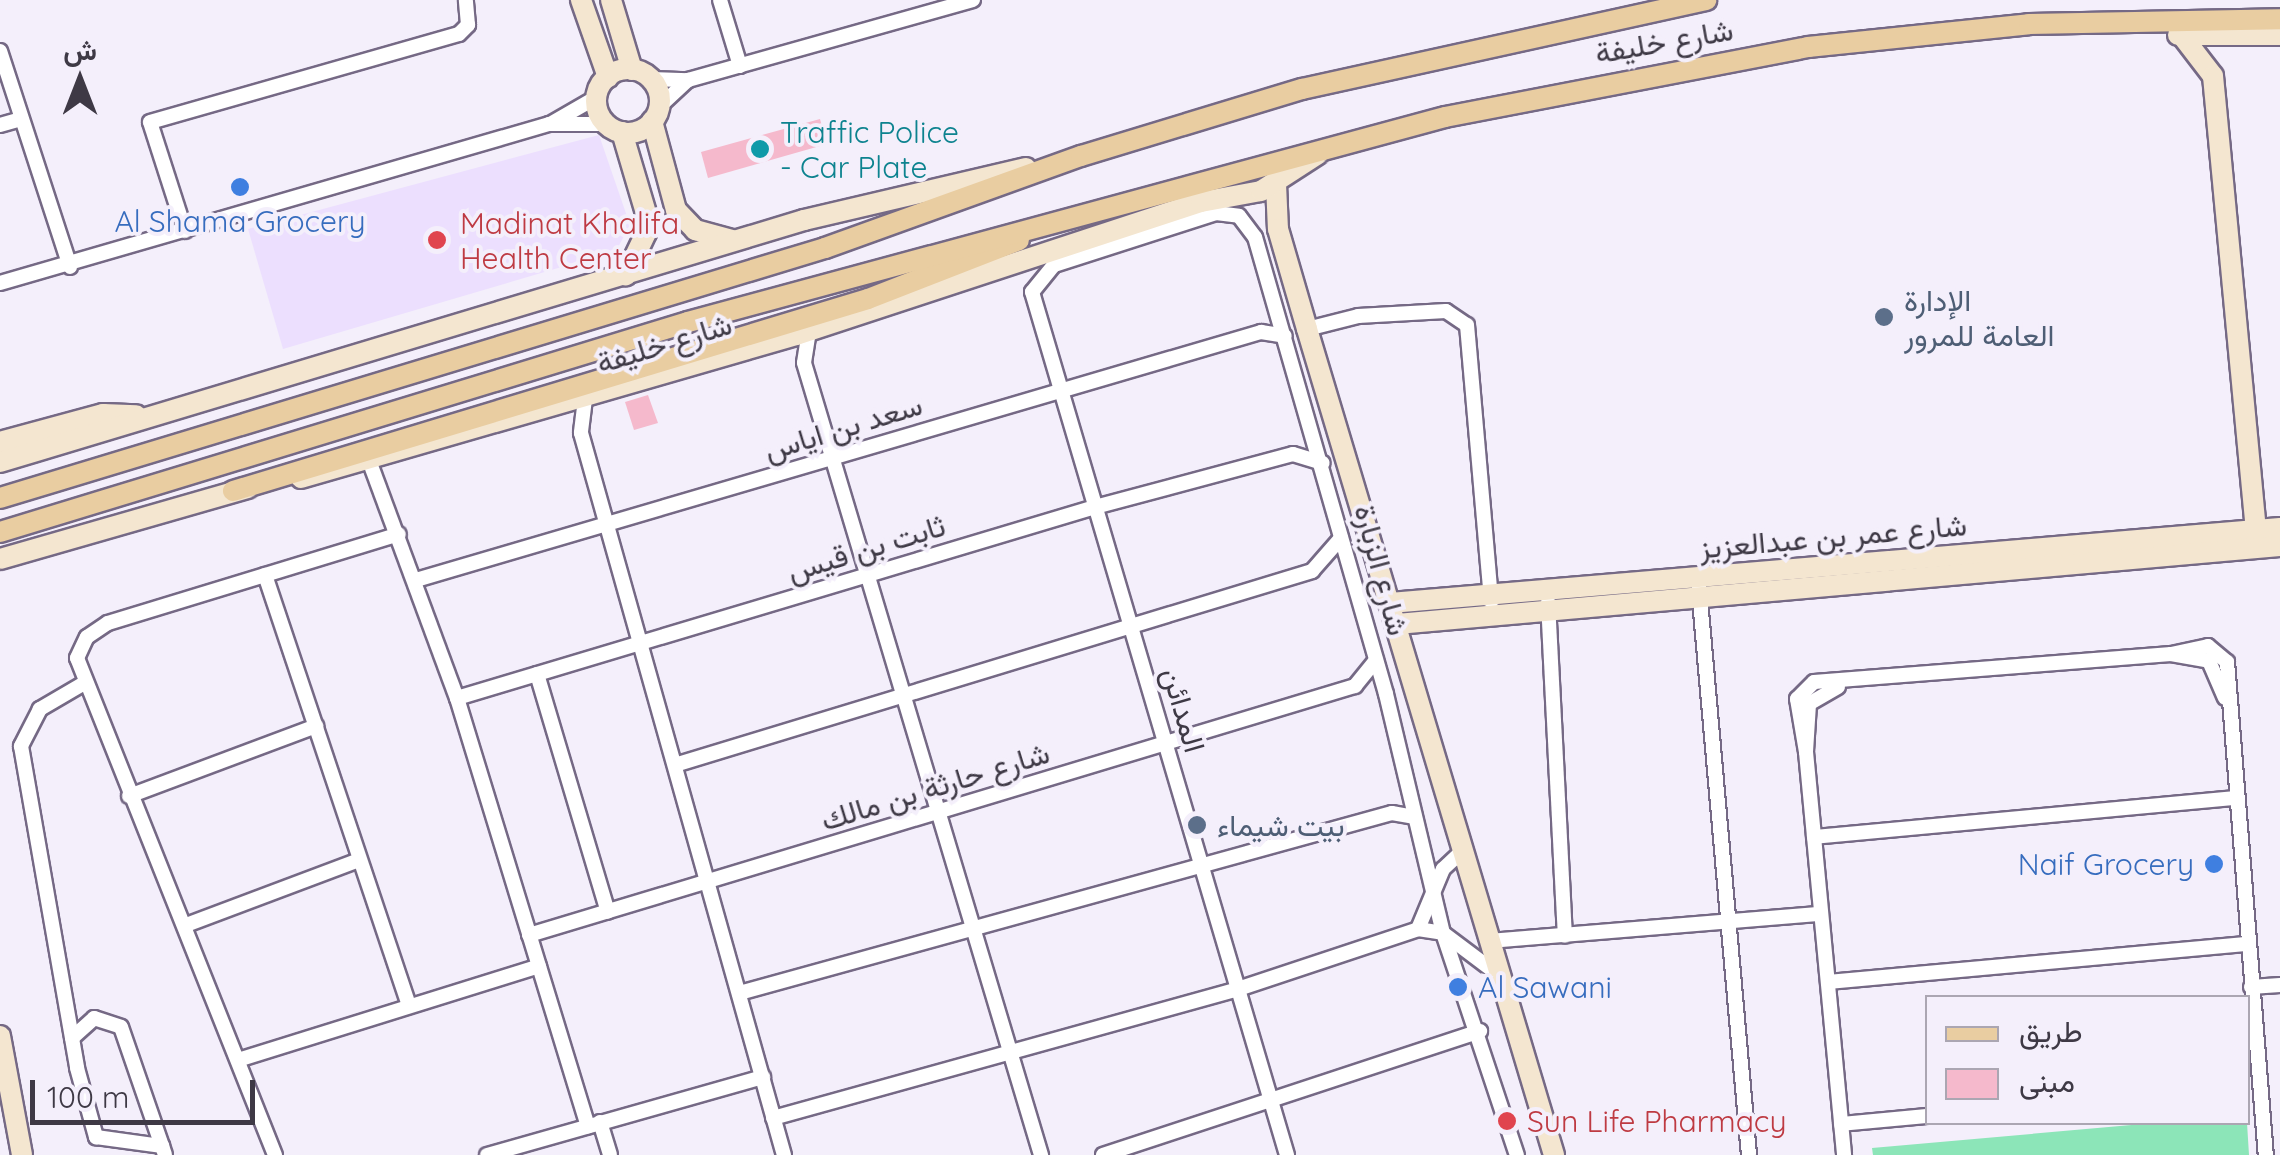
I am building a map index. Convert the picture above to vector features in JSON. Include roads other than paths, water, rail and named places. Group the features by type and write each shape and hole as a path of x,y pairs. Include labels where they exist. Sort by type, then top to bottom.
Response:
{"main road":[{"name":"شارع خليفة","path":"0,498 826,248 1082,156 1472,46 1706,0"},
{"name":"شارع خليفة","path":"0,532 688,322 1330,146 1632,76 1808,46 2134,18 2280,18"},
{"path":"233,491 868,299 974,263 1057,222"}],"street":[{"path":"185,232 150,122 459,34 468,24 466,0"},
{"path":"0,284 70,267 549,124 597,97 608,76 581,0"},
{"path":"611,0 656,114 676,210 695,230 735,240"},
{"path":"720,0 740,66"},
{"path":"608,76 642,74 688,80 973,0"},
{"name":"شارع خليفة","path":"2134,18 2183,37 2280,35"},
{"path":"2183,37 2213,76 2256,530"},
{"path":"2213,76 2239,37"},
{"path":"0,51 70,267"},
{"path":"549,124 614,128 656,114 688,80"},
{"path":"597,97 614,128 646,214 646,233 626,275"},
{"path":"0,126 21,119"},
{"name":"شارع خليفة","path":"0,562 25,551 233,491 370,463 809,331 1201,202 1242,196 1276,184 1330,146"},
{"name":"شارع خليفة","path":"0,462 735,240 1082,156"},
{"name":"شارع الزبارة","path":"1276,184 1278,229 1397,624 1460,853 1554,1155"},
{"path":"1242,196 1278,229"},
{"name":"شارع الزبارة","path":"1036,281 1054,266 1228,213 1255,237 1323,462 1386,694 1443,933 1480,1032 1514,1154"},
{"name":"المدائن","path":"1036,281 1033,303 1287,1155"},
{"path":"1307,329 1358,316 1446,311 1467,324 1491,605"},
{"path":"809,331 804,363 1042,1155"},
{"name":"سعد بن اياس","path":"416,580 1261,332 1285,336"},
{"path":"776,341 804,363"},
{"path":"585,398 581,433 712,880 784,1155"},
{"path":"552,408 581,433"},
{"path":"0,442 103,414 158,415"},
{"path":"1312,425 1292,454 1323,462"},
{"name":"ثابت بن قيس","path":"457,698 1094,507 1292,454"},
{"path":"370,463 457,698 539,966 594,1124 610,1155"},
{"name":"شارع عمر بن عبدالعزيز","path":"1390,603 1491,605 2280,528"},
{"path":"275,1155 186,924 81,685 78,651 108,623 399,534"},
{"path":"678,764 1312,572 1341,538"},
{"name":"شارع عمر بن عبدالعزيز","path":"1698,587 2280,546"},
{"path":"265,576 409,1006"},
{"path":"1698,587 1749,1155"},
{"path":"1548,600 1565,936"},
{"name":"شارع عمر بن عبدالعزيز","path":"1397,624 1491,605"},
{"path":"1844,1155 1806,752 1812,699 1846,683 2171,654 2208,646 2222,653 2248,944 2254,1086 2266,1155"},
{"path":"1376,660 1355,686 1386,694"},
{"path":"537,674 608,912"},
{"path":"81,685 40,709 21,746 72,1038 96,1137 164,1150"},
{"name":"شارع حارثة بن مالك","path":"529,935 1355,686"},
{"path":"129,796 316,726"},
{"path":"1814,836 2234,798"},
{"path":"742,992 1392,813 1414,816"},
{"path":"1418,929 1444,868 1460,853"},
{"path":"186,924 358,860"},
{"path":"1490,942 1820,914"},
{"path":"774,1118 1238,989 1418,929 1443,933 1500,975"},
{"path":"1828,982 2248,944"},
{"path":"240,1059 539,966"},
{"path":"2251,987 2280,986"},
{"path":"72,1038 94,1018 121,1027 164,1150"},
{"path":"1103,1155 1272,1105 1480,1032"},
{"path":"0,1036 22,1155"},
{"path":"487,1155 763,1077"},
{"path":"1840,1124 1925,1116"}],"place":[{"name":"Traffic Police - Car Plate","path":"760,149"},
{"name":"Al Shama Grocery","path":"240,187"},
{"name":"Madinat Khalifa Health Center","path":"437,240"},
{"name":"الإدارة العامة للمرور","path":"1884,317"},
{"name":"بيت شيماء","path":"1197,825"},
{"name":"Naif Grocery","path":"2214,864"},
{"name":"Al Sawani","path":"1458,987"},
{"name":"Sun Life Pharmacy","path":"1507,1121"}]}
